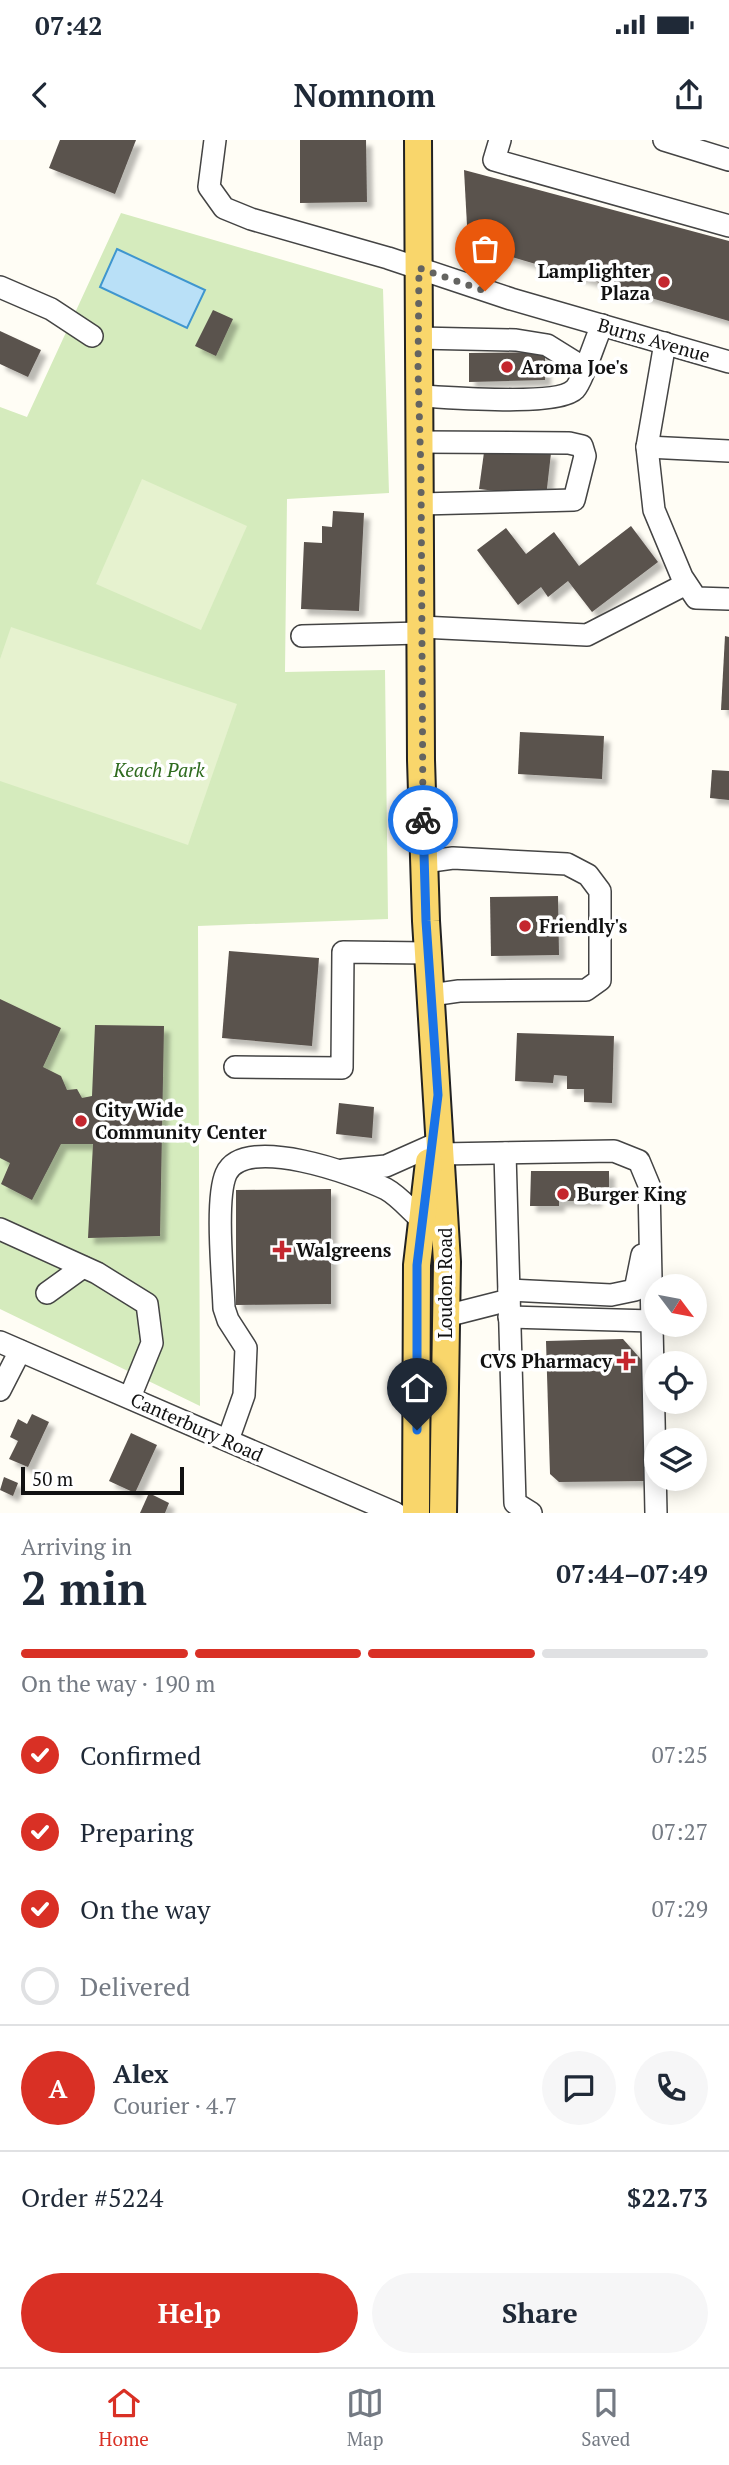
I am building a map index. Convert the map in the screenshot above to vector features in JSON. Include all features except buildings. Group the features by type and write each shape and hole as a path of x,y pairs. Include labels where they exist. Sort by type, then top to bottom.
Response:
{"main road":[{"name":"Loudon Road","path":"418,140 424,862 438,1095 436,1150 447,1262 443,1513"},
{"name":"Loudon Road","path":"416,1513 417,1265 436,1150"}],"street":[{"name":"Burns Avenue","path":"215,140 209,187 223,208 498,295 729,362"},
{"path":"500,140 494,160 729,226"},
{"path":"664,140 729,160"},
{"path":"0,287 51,309 92,336"},
{"path":"419,396 549,399 572,393 581,382 583,368 601,325"},
{"path":"418,338 516,341 547,345 583,368"},
{"path":"665,343 647,447 654,510 686,584 696,598 729,599"},
{"path":"420,442 569,443 582,446 585,456 574,500 421,504"},
{"path":"647,447 729,451"},
{"path":"302,636 421,630 587,635 686,584"},
{"path":"424,862 453,858 567,864 588,875 600,891 600,980 586,990 458,991 431,995"},
{"path":"235,1067 342,1068 343,952 428,953"},
{"path":"343,1170 386,1166 436,1150 505,1153 614,1151 639,1161 649,1185 651,1274"},
{"path":"505,1153 515,1503 531,1513"},
{"path":"228,1440 244,1395 246,1348 228,1320 224,1308 221,1199 225,1176 232,1165 239,1160 267,1157 323,1164 388,1190 423,1220"},
{"path":"0,1229 97,1273 147,1304 152,1343 130,1397"},
{"path":"446,1316 509,1302 611,1295 635,1290 639,1260 650,1241"},
{"path":"47,1293 83,1267"},
{"path":"509,1302 644,1320"},
{"path":"652,1337 656,1513"},
{"name":"Canterbury Road","path":"0,1342 395,1513"},
{"path":"0,1390 20,1351"}],"green space":[{"name":"Keach Park","path":"121,213 383,289 389,493 287,499 285,672 385,670 388,919 198,926 200,1406 0,1309 0,407 27,417"},
{"path":"142,479 247,526 201,630 96,584"},
{"path":"11,627 237,704 188,845 0,781 0,659"}],"water":[{"path":"117,249 205,290 187,328 100,287"}],"way so far":[{"path":"423,820 419,268 485,291"}],"place":[{"name":"Lamplighter Plaza","path":"664,282"},
{"name":"Aroma Joe's","path":"507,367"},
{"name":"Friendly's","path":"525,926"},
{"name":"City Wide Community Center","path":"81,1121"},
{"name":"Burger King","path":"563,1194"},
{"name":"Walgreens","path":"282,1250"},
{"name":"CVS Pharmacy","path":"626,1361"}],"route":[{"path":"417,1430 417,1265 438,1095 426,921 423,820"}]}
